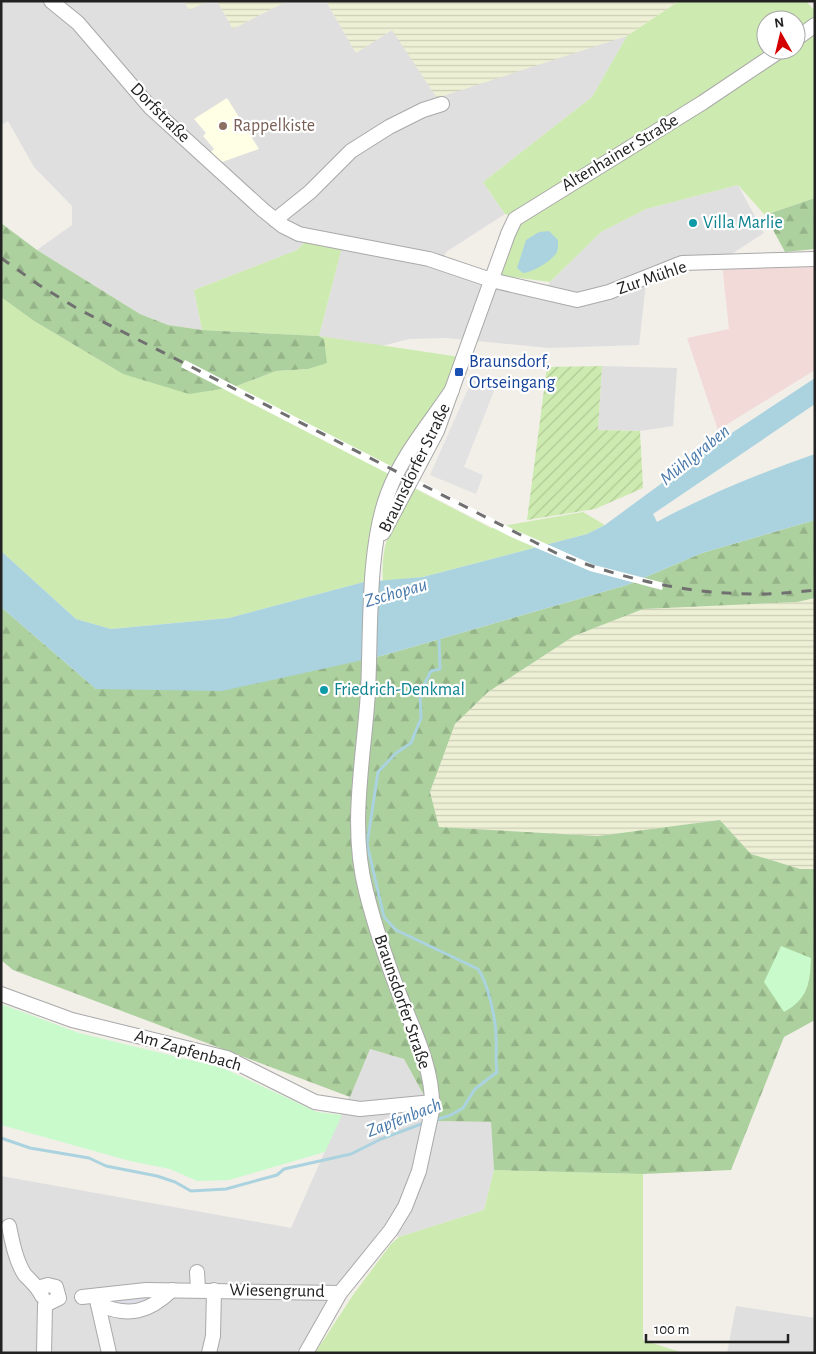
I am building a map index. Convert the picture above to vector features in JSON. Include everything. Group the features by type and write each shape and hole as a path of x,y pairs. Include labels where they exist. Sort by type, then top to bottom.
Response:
{"street":[{"name":"Dorfstraße","path":"51,1 78,23 150,107 275,220 306,236 428,259 491,280"},
{"name":"Altenhainer Straße","path":"491,280 512,223 521,213 702,103 766,60"},
{"path":"275,220 310,192 351,151 423,110 442,104"},
{"name":"Zur Mühle","path":"491,280 577,300 609,292 682,263 815,259"},
{"name":"Braunsdorfer Straße","path":"306,1353 340,1293 391,1230 405,1207 418,1171 428,1132 432,1107 422,1050 385,955 362,870 357,810 368,679 374,568 376,546 437,431 491,280"},
{"name":"Am Zapfenbach","path":"1,994 72,1020 227,1058 315,1102 360,1109 432,1107"},
{"path":"9,1226 12,1241 24,1273 38,1288 48,1285 56,1287 59,1291 59,1298 45,1305 44,1353"},
{"path":"197,1272 198,1289"},
{"name":"Wiesengrund","path":"92,1299 198,1289 340,1293"},
{"path":"92,1299 122,1310 148,1309 157,1304 172,1290"},
{"name":"Wiesengrund","path":"209,1353 213,1336 214,1290"},
{"path":"92,1299 108,1353"}],"shaded area":[{"path":"1,1 184,1 189,10 208,1 217,1 233,29 287,1 326,1 356,53 392,30 597,45 627,36 592,97 483,182 505,214 446,252 439,268 540,300 550,282 601,232 646,209 738,185 764,233 730,255 647,274 639,345 549,348 446,338 409,339 382,346 319,336 342,247 306,241 297,250 194,290 202,330 168,325 140,314 37,250 72,225 72,206 34,167 8,121 1,125"},
{"path":"184,1 208,1 189,10"},
{"path":"217,1 287,1 233,29"},
{"path":"326,1 679,1 627,36 437,98 392,30 356,53"},
{"name":"Rappelkiste","path":"227,98 259,149 222,162 210,153 214,149 203,136 206,133 194,119"},
{"path":"815,261 815,370 718,430 687,338 729,329 722,264"},
{"path":"602,366 677,368 673,426 640,431 598,430"},
{"path":"472,380 496,386 464,467 483,475 476,494 430,475"},
{"path":"815,598 815,869 800,869 751,854 720,820 598,836 439,827 430,792 455,724 488,692 574,636 643,609 797,602"},
{"path":"370,1049 404,1059 438,1121 491,1122 494,1170 484,1210 399,1237 379,1232 296,1353 1,1353 1,1176 291,1228"},
{"path":"166,1291 148,1309 108,1303 111,1299"},
{"path":"736,1306 815,1318 815,1353 727,1353"}],"green space":[{"path":"679,1 806,1 813,9 815,8 815,198 765,215 738,185 646,209 601,232 550,282 498,275 521,219 505,214 483,182 592,97 627,36"},
{"path":"815,198 815,249 785,252 765,215"},
{"path":"1,223 37,250 140,314 168,325 202,330 319,336 324,339 327,363 308,369 276,371 234,387 189,394 123,374 34,321 1,297"},
{"path":"306,241 342,247 319,336 202,330 194,290 297,250"},
{"path":"1,297 34,321 123,374 234,387 276,371 308,369 324,339 319,336 460,357 442,398 417,434 370,545 364,582 229,618 111,629 76,619 1,551"},
{"path":"602,366 598,430 640,431 643,488 595,509 527,520 547,367"},
{"path":"412,487 491,528 583,512 605,525 587,534 423,577 383,581 386,543 394,521"},
{"path":"815,520 815,598 797,602 643,609 574,636 488,692 455,724 430,792 439,827 598,836 720,820 751,854 800,869 815,869 815,1020 784,1037 731,1170 643,1174 494,1170 491,1122 438,1121 404,1059 370,1049 350,1097 13,970 1,960 1,607 96,689 381,656 627,585 702,553"},
{"path":"781,946 811,958 810,975 803,996 784,1012 764,982"},
{"path":"1,1004 79,1033 223,1068 317,1112 342,1115 325,1152 229,1180 197,1181 170,1169 130,1161 1,1125"},
{"path":"494,1170 643,1174 643,1340 683,1353 315,1353 353,1295 391,1244 399,1237 484,1210"}],"water":[{"path":"549,231 558,240 557,252 542,266 523,273 517,268 526,240 539,232"},
{"name":"Zschopau","path":"815,378 815,404 653,514 657,522 695,502 734,485 815,454 815,520 702,553 627,585 381,656 222,691 96,689 1,607 1,551 76,619 111,629 229,618 364,582 423,577 587,534 605,525 715,444"}],"pier":[{"path":"185,360 515,530 594,565 664,583 662,590 590,571 511,537 181,367"}],"waterway":[{"name":"Zapfenbach","path":"435,1120 451,1115 463,1108 475,1089 497,1072 496,1030 491,1002 482,975 478,969 396,930 384,917 367,844 378,772 396,753 411,743 421,718 420,693 431,671 440,669 439,637"},
{"name":"Zapfenbach","path":"1,1138 30,1148 89,1158 106,1166 157,1176 175,1182 191,1191 226,1189 277,1175 284,1169 351,1154 381,1139 424,1123"}],"railway":[{"path":"1,258 39,285 78,309 556,553 587,565 619,574 683,588 748,594 815,590"}],"place":[{"name":"Rappelkiste","path":"223,126"},
{"name":"Villa Marlie","path":"693,223"},
{"name":"Braunsdorf, Ortseingang","path":"459,372"},
{"name":"Friedrich-Denkmal","path":"324,690"}],"water label":[{"name":"Mühlgraben","path":"695,455"}]}
